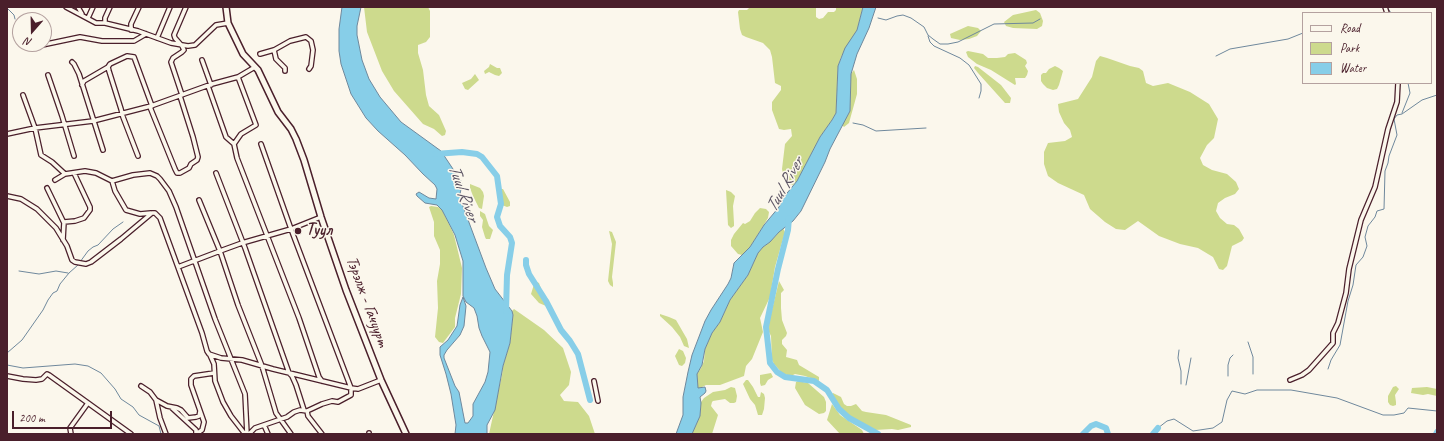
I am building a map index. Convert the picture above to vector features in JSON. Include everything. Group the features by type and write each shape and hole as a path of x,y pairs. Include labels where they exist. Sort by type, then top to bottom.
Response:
{"main road":[{"name":"Тэрэлж - Гачуурт","path":"226,7 228,23 243,54 259,72 278,112 291,129 296,139 346,290 381,380 406,434"}],"street":[{"path":"66,7 96,23 105,23 188,46 195,45 216,25 228,23"},
{"path":"78,7 86,17"},
{"path":"86,17 93,7"},
{"path":"105,23 105,18 110,7"},
{"path":"131,30 131,24 139,7"},
{"path":"157,38 170,7"},
{"path":"82,85 86,79 119,59 128,56 134,57 175,169 177,173 180,173 189,168 198,157 171,62 174,56 182,52 183,48 174,35 186,7"},
{"path":"52,43 80,37 102,41 134,41 146,34"},
{"path":"260,54 274,50 290,41 306,37 312,41 313,57 312,66 309,69"},
{"path":"274,50 276,59 279,64 284,67 284,71"},
{"path":"202,60 226,137 234,144 237,158 299,318 319,377 322,381"},
{"path":"72,62 76,68 82,85 102,150"},
{"path":"108,67 122,114 138,156"},
{"path":"7,134 35,128 93,121 122,114 238,77 255,67"},
{"path":"48,75 74,156"},
{"path":"234,144 241,134 256,126 238,77"},
{"path":"1290,380 1309,370 1333,343 1333,333 1338,323 1346,294 1349,269 1361,220 1375,187 1388,129 1397,102 1398,84"},
{"path":"22,95 35,128 41,155 52,162 65,174"},
{"path":"247,434 255,428 287,417 294,412 305,411 332,401 338,402 352,394 261,144"},
{"path":"55,180 65,174 85,171 96,173 112,181 150,173 160,179 169,191 176,207 215,319 245,394 247,434"},
{"path":"64,223 84,218 90,210 74,173"},
{"path":"216,173 245,248 289,373 292,376 305,411 322,434"},
{"path":"112,181 114,191 126,210 140,214 152,213 158,215 160,218 202,333 207,351 214,364 215,381 223,402 231,416 247,434"},
{"path":"47,188 64,223 65,229 63,240"},
{"path":"7,196 21,199 37,208 56,228 72,260 86,264 91,262 121,239 152,213"},
{"path":"199,200 220,251 236,300 262,366 276,412 291,434"},
{"path":"178,267 242,243 291,229 321,218"},
{"path":"209,354 221,358 242,360 351,388 358,389 381,380"},
{"path":"171,407 196,430 196,434 202,430 204,427 202,416 191,385 191,378 194,376 214,373"},
{"path":"7,376 23,380 36,380 42,379 47,374 132,434"},
{"path":"594,381 598,401"},
{"path":"141,386 150,392 156,400 160,418 166,434"},
{"path":"156,400 181,410 188,418 191,419 199,416 200,411"},
{"path":"71,434 70,428 88,403"},
{"path":"264,425 268,434"}],"green space":[{"path":"364,7 428,7 430,11 430,37 426,42 418,45 418,53 423,70 429,106 439,115 446,131 445,135 442,136 434,129 423,124 394,91 382,71 367,32"},
{"path":"750,7 816,7 816,17 819,19 823,18 828,12 834,12 836,7 863,7 857,30 841,57 838,66 836,113 820,137 797,181 793,185 789,184 784,178 782,169 785,144 792,136 791,129 779,129 772,110 772,102 781,90 781,86 775,83 770,50 763,43 742,35 740,29 738,12 739,10 747,10"},
{"path":"1036,10 1040,13 1043,21 1042,26 1037,29 1013,28 1006,26 1004,22 1013,15"},
{"path":"968,26 978,28 981,31 977,36 969,39 960,40 951,38 950,34"},
{"path":"968,51 983,54 988,58 1005,57 1008,54 1015,53 1026,60 1027,63 1025,66 1028,71 1027,75 1025,78 1015,78 1015,85 991,70 977,64 968,57 966,52"},
{"path":"1100,56 1139,68 1143,71 1146,83 1153,86 1168,83 1190,92 1209,104 1218,119 1214,138 1207,145 1200,158 1203,165 1212,170 1227,174 1236,182 1239,189 1235,194 1218,203 1216,211 1220,218 1227,224 1234,225 1239,229 1244,238 1242,241 1232,246 1227,266 1223,270 1219,269 1213,257 1198,248 1180,244 1159,236 1138,221 1125,230 1116,229 1090,209 1084,195 1058,183 1048,176 1044,164 1044,152 1048,143 1065,141 1072,137 1070,130 1064,123 1059,112 1058,104 1078,99 1092,77 1096,61"},
{"path":"490,64 500,68 502,73 499,76 489,72 485,74 484,71"},
{"path":"975,66 1001,85 1011,98 1010,103 1005,103 978,73 974,68"},
{"path":"1055,66 1063,71 1057,89 1053,90 1047,88 1043,84 1041,81 1041,75"},
{"path":"854,70 857,79 857,94 849,123 844,127 842,125 850,111 851,74"},
{"path":"475,74 479,80 468,90 465,89 462,83 471,79"},
{"path":"470,184 480,188 483,192 484,196 482,209 479,208 473,196"},
{"path":"499,189 503,189 510,202 510,206 507,207 502,205"},
{"path":"726,190 735,196 733,206 734,226 731,228 728,225"},
{"path":"429,207 438,207 442,210 450,226 454,235 462,268 461,294 455,318 455,327 443,343 439,342 435,337 438,308 437,281 440,264 440,250 434,236 434,222"},
{"path":"760,208 766,209 769,212 768,218 750,247 742,255 738,254 731,246 731,240 743,223 745,224 750,221"},
{"path":"480,211 485,214 489,226 493,230 490,239 486,239 485,237 482,227 483,220 480,216"},
{"path":"783,228 785,232 775,267 770,297 760,318 763,332 752,359 746,366 744,376 720,385 706,385 698,388 697,374 704,361 705,349 712,333 720,322 730,300 748,275 758,253"},
{"path":"609,231 612,232 616,242 612,277 613,287 608,281 612,244"},
{"path":"535,281 539,283 543,294 548,299 549,303 546,306 539,303 531,294"},
{"path":"779,281 784,290 781,293 781,308 782,320 787,333 782,340 782,344 787,350 786,357 797,360 799,365 819,377 819,381 805,376 795,374 787,375 782,373 772,360 769,322"},
{"path":"514,309 544,330 563,348 571,372 569,385 560,395 564,401 578,402 589,416 595,434 489,434 503,366 510,343 513,315 512,311"},
{"path":"660,314 676,320 687,339 689,348 684,346 680,337 660,316"},
{"path":"679,349 683,351 686,358 685,363 682,366 679,365 675,356"},
{"path":"771,373 773,377 768,380 765,385 761,386 760,375"},
{"path":"746,380 748,380 753,387 758,397 760,397 761,392 764,394 764,409 762,415 758,415 755,405 750,399 743,384"},
{"path":"796,382 808,383 824,397 826,402 826,411 824,413 819,414 805,405 795,388"},
{"path":"1396,386 1399,389 1395,395 1396,405 1393,406 1388,402 1388,396 1393,387"},
{"path":"731,387 735,388 737,396 736,402 730,403 725,399 712,402 711,406 718,415 712,434 692,434 700,416 701,402 704,398 713,392 725,390"},
{"path":"1427,387 1437,389 1437,396 1411,393 1412,388"},
{"path":"833,393 841,397 844,404 847,406 856,404 862,411 886,415 911,425 911,427 898,430 875,430 853,419 843,411 832,394"},
{"path":"832,404 840,415 862,430 864,434 840,434 827,420"}],"water":[{"path":"342,7 361,7 357,26 357,35 362,60 369,79 380,97 401,122 441,151 461,181 461,201 486,268 495,289 512,311 513,315 510,343 503,366 495,410 487,425 487,434 455,434 456,425 451,394 440,355 440,347 448,340 457,326 460,305 463,297 466,306 464,326 460,335 447,350 444,358 455,386 459,392 465,423 468,423 473,416 473,404 485,382 488,372 490,352 479,328 474,308 466,302 463,296 463,261 455,235 442,210 437,205 425,203 416,194 419,192 429,198 436,199 437,189 435,185 366,118 351,94 341,64 339,51 339,29"},
{"path":"863,7 876,7 869,28 857,54 851,74 850,111 830,149 801,211 793,221 779,232 758,253 748,275 730,300 720,322 712,333 705,349 702,365 697,374 698,388 705,387 706,391 700,397 700,416 692,434 676,434 683,415 683,397 692,355 705,321 731,278 734,263 750,247 764,225 779,207 783,198 797,181 820,137 836,113 838,66 845,48 857,30"}],"waterway":[{"path":"1387,7 1390,12"},
{"path":"7,8 12,13"},
{"path":"878,18 886,20 903,15 911,18 924,27 928,35 940,44 958,42 994,24 1033,23 1040,19"},
{"path":"1216,56 1230,49 1288,39 1302,33"},
{"path":"928,36 930,42 934,46 960,58 969,65 981,84 979,98"},
{"path":"1402,113 1410,93 1408,84"},
{"path":"1328,369 1331,360 1340,345 1356,265 1363,257 1367,246 1365,237 1368,226 1375,217 1377,211 1384,209 1385,171 1397,135 1394,119 1397,115 1402,114 1422,100 1437,95"},
{"path":"853,123 863,125 876,131 926,128"},
{"path":"435,154 462,152 477,154 482,157 497,176 501,204 497,217 500,226 510,237 512,243 507,275 506,311"},
{"name":"Tuul River","path":"789,218 788,230 766,327 770,363 777,372 785,377 814,381 827,390 839,409 849,418 878,434"},
{"path":"80,262 88,251 98,245 113,229 123,222"},
{"path":"526,260 529,274 546,301 561,330 578,354 590,400"},
{"path":"7,353 22,340 53,293 57,291 60,284 78,265"},
{"path":"19,271 39,274 56,271 68,273"},
{"path":"1248,342 1253,357 1253,374"},
{"path":"1179,350 1178,358 1181,371 1181,384"},
{"path":"1228,376 1228,365 1230,358 1233,355"},
{"path":"1186,385 1191,358"},
{"path":"7,365 23,368 75,364 88,366 101,373 115,389 121,399 133,407 139,415 159,426 161,434"},
{"path":"1158,428 1167,421 1174,419 1193,431 1213,428 1222,422 1227,400 1232,391 1245,394 1257,390 1291,390 1337,398 1383,415 1404,413 1408,408 1437,411"},
{"path":"1083,434 1091,426 1096,424 1106,428 1108,434"},
{"path":"1153,434 1158,428"}],"place":[{"name":"Туул","path":"298,231"}]}
